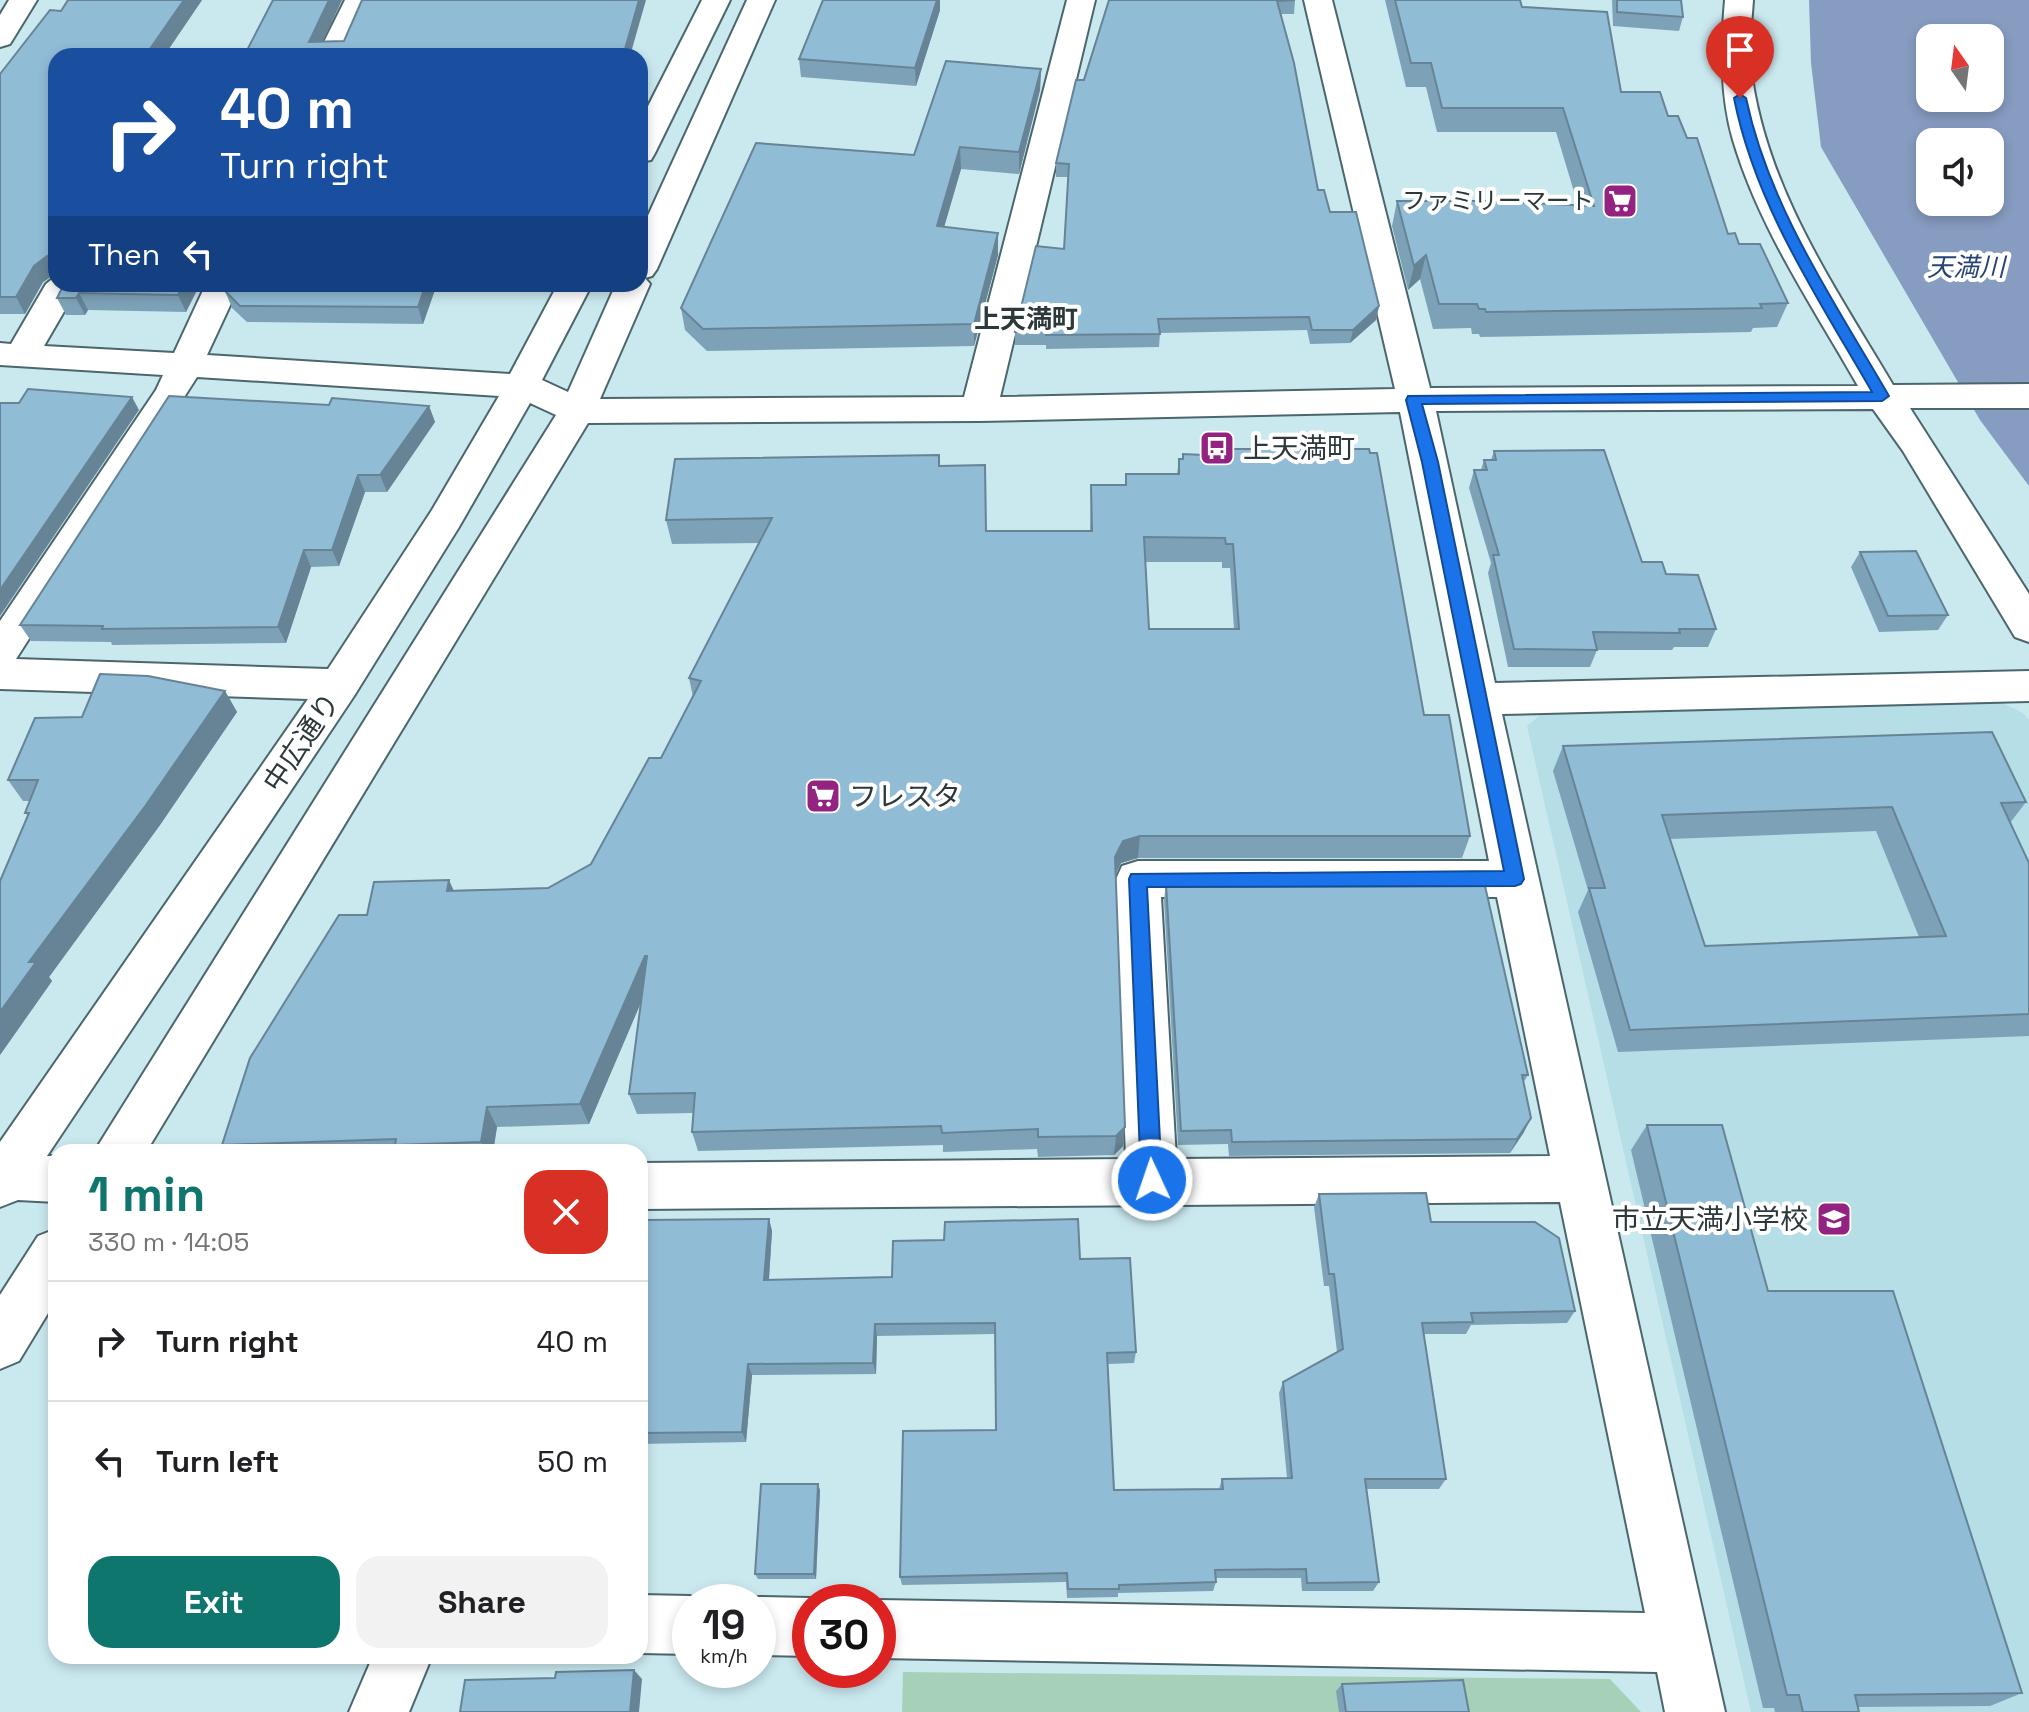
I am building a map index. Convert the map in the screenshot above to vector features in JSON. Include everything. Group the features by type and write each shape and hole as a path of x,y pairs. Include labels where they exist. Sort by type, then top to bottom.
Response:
{"street":[{"path":"0,38 23,0"},
{"path":"336,48 359,0"},
{"path":"648,137 716,0"},
{"path":"648,251 761,0"},
{"path":"979,409 1081,0"},
{"path":"1318,0 1430,462 1515,879 1695,1712"},
{"path":"1739,0 1735,59 1748,139 1784,227 1882,396 1917,444 2029,627"},
{"path":"10,354 57,292"},
{"path":"0,652 173,392 219,292"},
{"name":"中広通り","path":"2,1179 340,685 525,386 571,292"},
{"path":"124,1144 577,411 629,292"},
{"path":"10,354 525,386 577,411 2029,396"},
{"path":"0,674 340,685"},
{"path":"1477,699 2029,686"},
{"path":"1152,1180 1138,879 1515,879"},
{"path":"2,1179 48,1179"},
{"path":"648,1186 1582,1179"},
{"path":"0,1343 48,1266"},
{"path":"648,1624 672,1625"},
{"path":"896,1629 1681,1643"},
{"path":"379,1712 400,1664"}],"shaded area":[{"name":"市立天満小学校","path":"1997,700 2023,713 2029,720 2029,1712 1751,1712 1527,726 1544,712"}],"green space":[{"path":"903,1672 1610,1679 1641,1712 902,1712"}],"water":[{"name":"天満川","path":"1809,0 2029,0 2029,486 1980,420 1821,147 1811,63"}],"building":[{"path":"68,0 184,0 151,48 48,48 48,259 47,256 34,266 16,297 0,297 0,74 50,10 61,11"},
{"path":"273,0 329,0 309,42 344,41 362,0 639,0 625,48 248,48"},
{"path":"823,0 937,0 915,68 799,59"},
{"path":"1109,0 1295,0 1277,1 1294,63 1318,190 1324,190 1330,212 1356,212 1379,306 1353,330 1312,330 1309,317 1158,319 1160,334 1046,335 1046,331 1015,332 1036,246 1064,249 1069,164 1056,163 1076,80 1084,80"},
{"path":"1395,0 1520,0 1522,7 1607,12 1621,92 1660,92 1668,116 1678,116 1687,138 1697,138 1728,234 1735,233 1739,244 1760,244 1788,303 1760,304 1762,308 1486,312 1479,309 1477,304 1439,304 1426,255 1414,266 1397,201 1594,206 1563,108 1442,108 1431,63 1411,63"},
{"path":"1617,0 1681,0 1683,17 1617,12"},
{"path":"946,61 1041,69 1019,152 960,147 937,226 998,233 974,324 703,329 681,308 756,143 914,155"},
{"path":"60,292 179,292 178,295 79,293 76,298 57,298"},
{"path":"226,292 423,292 418,307 240,306"},
{"path":"28,389 132,397 0,590 0,403 19,403"},
{"path":"169,396 329,405 332,398 429,406 380,475 358,475 332,550 304,550 278,627 102,629 103,626 20,625"},
{"path":"1210,449 1369,449 1370,453 1377,453 1424,715 1449,715 1470,836 1140,836 1123,841 1115,857 1125,1127 1116,1136 1038,1137 1038,1129 942,1133 941,1126 692,1132 695,1093 629,1094 645,956 580,1104 487,1107 481,1142 395,1144 396,1139 222,1144 250,1058 339,915 367,915 374,882 449,880 447,891 548,888 591,864 649,758 661,758 701,681 689,678 772,518 666,520 675,459 939,455 939,466 985,465 986,531 1092,531 1091,485 1126,485 1126,474 1179,474 1179,459 1183,459 1183,454 1204,455 1204,450","holes":["1144,537 1225,538 1226,544 1233,544 1239,629 1149,629"]},
{"path":"1604,450 1642,562 1662,562 1666,574 1698,575 1716,629 1679,629 1680,633 1593,632 1597,650 1514,649 1493,555 1499,555 1474,470 1487,470 1484,460 1496,460 1494,451"},
{"path":"1916,551 1948,615 1888,616 1860,552"},
{"path":"100,674 148,676 225,691 146,805 29,962 36,962 0,1012 0,881 29,813 25,813 38,780 8,780 35,718 82,717"},
{"path":"1992,732 2026,802 2001,803 2029,863 2029,1014 1630,1030 1589,888 1605,888 1563,746","holes":["1892,807 1946,936 1705,946 1662,815"]},
{"path":"1166,884 1485,886 1528,1075 1522,1075 1531,1118 1517,1139 1232,1142 1231,1130 1181,1131"},
{"path":"1647,1125 1722,1125 1768,1291 1893,1291 2022,1693 1855,1695 1859,1712 1803,1712 1799,1695 1787,1695"},
{"path":"1426,1193 1431,1222 1535,1222 1559,1238 1575,1311 1471,1313 1473,1322 1422,1323 1446,1479 1365,1479 1379,1582 1307,1583 1306,1569 1215,1570 1216,1582 1119,1585 1119,1589 1068,1589 1067,1573 900,1577 903,1431 996,1430 995,1323 875,1324 873,1363 748,1364 742,1432 648,1433 648,1220 769,1219 764,1280 892,1277 893,1241 944,1240 945,1222 1078,1219 1080,1259 1130,1258 1136,1352 1107,1353 1114,1490 1223,1489 1222,1479 1292,1478 1283,1382 1343,1349 1334,1274 1329,1274 1319,1194"},
{"path":"761,1484 818,1484 814,1574 755,1574"},
{"path":"634,1670 630,1712 460,1712 465,1680 555,1678 556,1672"},
{"path":"1463,1680 1469,1712 1346,1712 1342,1684"}],"place":[{"name":"ファミリーマート","path":"1620,201"},
{"name":"上天満町","path":"1217,448"},
{"name":"フレスタ","path":"823,796"},
{"name":"市立天満小学校","path":"1834,1219"}],"district":[{"name":"上天満町","path":"1026,319"}],"route":[{"path":"1152,1180 1138,879 1515,879 1430,462 1413,400 1882,396 1784,227 1748,139 1740,98"}]}
